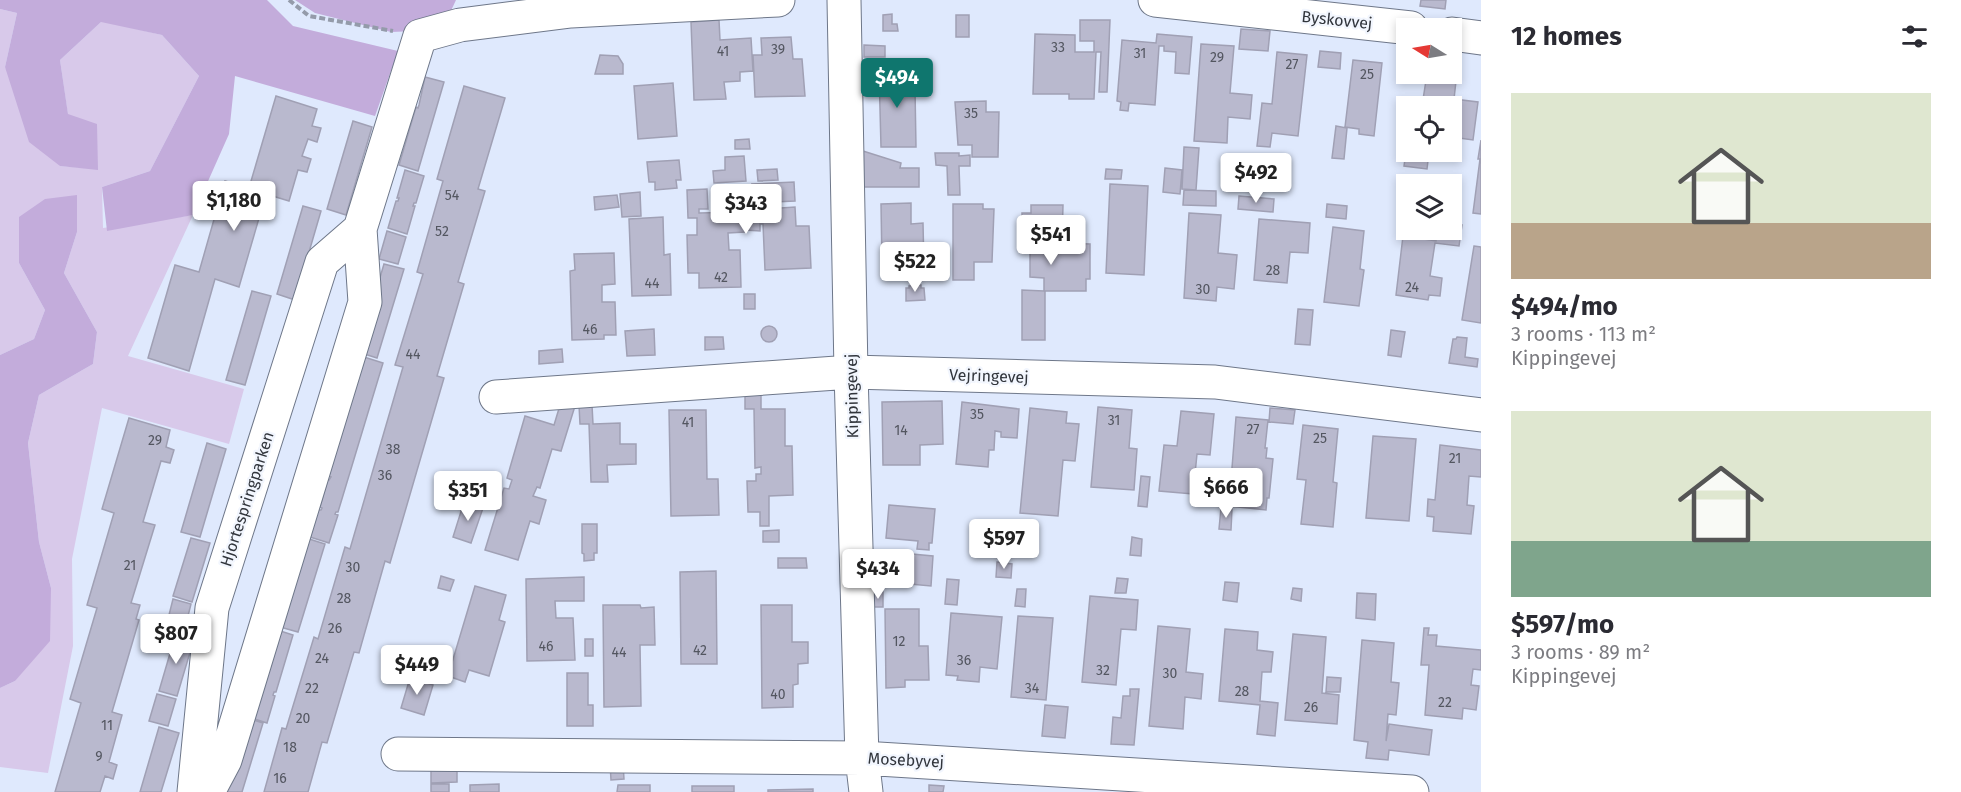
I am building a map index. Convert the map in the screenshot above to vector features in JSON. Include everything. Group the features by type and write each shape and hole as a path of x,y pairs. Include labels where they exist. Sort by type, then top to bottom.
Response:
{"street":[{"path":"208,792 225,760 365,302 360,229 420,36 460,25 571,11 778,0"},
{"name":"Kippingevej","path":"844,0 851,372 862,758 866,792"},
{"name":"Byskovvej","path":"1155,0 1396,26"},
{"path":"1462,35 1481,38"},
{"name":"Hjortespringparken","path":"195,792 212,608 321,262 360,229"},
{"name":"Vejringevej","path":"496,397 851,372 1215,382 1481,415"},
{"name":"Mosebyvej","path":"398,754 862,758 1412,792"}],"path":[{"path":"289,0 309,16 420,36"}],"shaded area":[{"path":"0,0 267,0 293,26 398,51 375,116 235,76 229,134 193,215 107,231 102,187 150,171 199,76 162,35 101,22 60,60 68,114 97,124 98,170 60,166 29,142 5,67 17,13 0,9"},
{"path":"295,0 456,0 442,30 391,32 315,13"},
{"path":"0,9 17,13 5,67 60,166 98,169 68,115 60,60 102,21 162,35 199,76 150,171 102,187 103,228 193,215 128,356 244,389 229,444 102,408 72,559 73,646 48,773 0,767 0,688 15,681 51,588 39,542 28,443 39,395 93,364 97,332 64,273 77,232 19,263 45,310 34,339 0,355"},
{"path":"77,195 77,232 64,273 97,332 93,364 39,395 28,443 39,542 51,588 50,641 15,681 0,688 0,355 34,339 45,310 19,263 19,217 45,199"}],"building":[{"path":"1421,0 1446,0 1445,9 1420,6"},
{"path":"892,14 892,24 897,24 898,31 883,31 883,15"},
{"path":"956,15 969,15 969,37 956,37"},
{"path":"719,20 720,40 751,38 753,71 740,72 740,81 724,82 726,99 694,100 691,22"},
{"path":"1080,20 1110,20 1107,92 1099,92 1101,52 1096,52 1094,99 1069,99 1069,94 1033,94 1035,34 1075,35 1075,52 1094,52 1094,41 1080,41"},
{"path":"1241,29 1270,31 1268,51 1239,49"},
{"path":"1157,34 1192,37 1189,74 1175,73 1176,52 1164,51 1164,46 1159,46 1155,105 1129,103 1128,111 1120,110 1121,102 1117,101 1122,40 1156,43"},
{"path":"791,37 793,59 802,59 805,96 755,97 753,55 762,55 761,38"},
{"path":"1201,44 1234,46 1230,93 1252,95 1250,119 1228,117 1227,143 1194,141"},
{"path":"864,45 885,46 885,57 864,57"},
{"path":"1320,51 1341,53 1340,69 1318,67"},
{"path":"1277,52 1307,55 1298,136 1272,133 1270,147 1257,146 1262,103 1272,104"},
{"path":"600,55 618,56 623,64 623,74 595,74"},
{"path":"898,59 899,70 903,70 904,89 915,89 916,147 881,147 879,71 891,70 890,60"},
{"path":"1353,60 1382,63 1374,136 1359,134 1359,129 1345,127"},
{"path":"425,77 444,82 418,171 399,165 416,107 418,108 419,105"},
{"path":"673,83 677,136 638,139 634,86"},
{"path":"1425,84 1456,84 1454,96 1424,96"},
{"path":"464,86 505,98 478,189 485,191 458,282 464,284 437,376 444,378 390,563 385,561 359,653 354,652 327,743 322,742 308,792 264,792 282,728 286,729 314,637 318,639 345,547 350,549 403,367 395,365 423,274 417,272 443,181 437,179"},
{"path":"276,96 317,109 312,126 321,128 317,142 308,139 302,156 311,159 307,172 298,170 289,201 266,194 239,287 215,279 189,371 148,358 175,265 199,272 225,181 249,188"},
{"path":"1462,100 1478,102 1473,140 1462,138"},
{"path":"986,101 986,112 999,112 998,157 972,157 972,145 958,145 955,102"},
{"path":"353,121 372,127 346,215 327,209"},
{"path":"1336,126 1347,128 1344,159 1332,158"},
{"path":"749,139 750,149 735,149 735,140"},
{"path":"1481,140 1481,214 1473,213"},
{"path":"1184,147 1199,148 1196,190 1182,189"},
{"path":"863,151 901,163 900,168 919,168 919,187 863,187"},
{"path":"935,153 970,155 970,166 959,166 960,195 948,195 947,166 936,165"},
{"path":"744,156 746,181 714,183 713,171 725,170 725,157"},
{"path":"679,160 681,180 676,180 677,188 655,190 655,182 649,182 647,162"},
{"path":"1405,162 1428,162 1427,169 1404,166"},
{"path":"1165,168 1182,170 1180,194 1163,192"},
{"path":"777,169 778,180 758,181 757,170"},
{"path":"1106,169 1122,170 1121,179 1105,179"},
{"path":"405,170 424,176 413,206 415,206 407,234 388,228 399,198 397,198"},
{"path":"794,182 795,201 753,203 753,210 795,207 796,226 809,226 811,268 765,270 763,224 760,224 760,231 745,230 745,232 728,233 729,250 740,250 741,287 699,288 699,273 688,273 687,235 697,235 697,218 688,218 687,190 707,189 708,209 699,209 699,213 740,212 739,188 753,187 752,184"},
{"path":"1110,184 1148,186 1144,275 1106,273"},
{"path":"1184,190 1216,191 1216,206 1183,205"},
{"path":"640,192 641,216 622,217 620,194"},
{"path":"617,195 619,207 595,210 594,197"},
{"path":"1239,196 1274,199 1273,212 1238,209"},
{"path":"911,203 911,224 923,223 924,267 911,268 912,262 882,263 881,204"},
{"path":"953,204 983,204 983,209 994,209 992,262 974,262 974,280 953,280"},
{"path":"1327,204 1347,206 1346,219 1326,217"},
{"path":"1031,205 1063,205 1062,243 1090,244 1090,279 1086,279 1086,291 1045,291 1045,340 1022,340 1022,290 1044,291 1044,278 1030,277 1030,229 1022,229 1022,213 1031,213"},
{"path":"303,206 321,211 295,300 277,294"},
{"path":"1189,213 1221,215 1218,253 1237,255 1234,289 1217,287 1216,301 1184,298"},
{"path":"663,217 664,255 670,254 671,295 632,296 629,219"},
{"path":"1259,219 1310,223 1308,253 1290,252 1287,283 1254,280"},
{"path":"1333,227 1364,231 1360,269 1364,270 1359,306 1324,302"},
{"path":"387,231 406,237 398,264 379,259"},
{"path":"1403,240 1460,240 1459,246 1435,243 1430,276 1442,278 1440,296 1429,295 1428,300 1396,295"},
{"path":"1474,246 1481,247 1481,323 1462,320"},
{"path":"614,253 615,284 602,285 602,302 615,302 616,335 604,335 604,339 572,340 570,271 575,270 574,254"},
{"path":"384,264 404,269 377,358 358,352"},
{"path":"921,285 921,288 924,288 925,300 906,301 906,288"},
{"path":"252,291 271,296 245,385 226,380"},
{"path":"744,294 755,294 755,309 744,309"},
{"path":"1298,309 1313,310 1310,345 1295,344"},
{"path":"769,326 777,334 769,342 761,334"},
{"path":"654,329 655,355 627,356 625,331"},
{"path":"1391,330 1405,332 1401,357 1388,355"},
{"path":"705,337 723,337 724,349 705,350"},
{"path":"1467,338 1465,357 1478,359 1477,367 1449,363 1453,339"},
{"path":"562,349 563,362 539,364 539,351"},
{"path":"364,357 383,363 338,512 335,514 338,515 329,543 310,537 318,510 322,508 320,507 328,479 331,477 328,476"},
{"path":"745,390 761,391 761,409 785,409 785,446 792,446 793,495 769,496 769,526 760,526 760,512 748,512 747,481 756,481 756,474 761,474 761,467 755,468 754,409 745,409"},
{"path":"942,401 943,444 920,445 920,465 883,465 882,402"},
{"path":"561,402 575,406 561,451 552,449 540,488 537,487 533,496 546,500 539,524 530,521 518,560 485,550 504,488 509,489 512,480 507,478 525,416 554,425"},
{"path":"962,402 1019,409 1017,438 1001,437 1001,432 995,431 994,450 989,450 988,467 956,464"},
{"path":"579,405 592,405 593,424 620,423 620,444 636,444 636,464 607,465 608,482 591,482 589,424 580,424"},
{"path":"1098,407 1132,410 1129,448 1137,449 1134,490 1091,487"},
{"path":"1030,408 1067,412 1066,423 1079,424 1075,461 1063,460 1058,516 1020,513"},
{"path":"1270,408 1295,410 1293,424 1269,422"},
{"path":"669,410 706,410 707,479 718,479 719,515 671,516"},
{"path":"1181,411 1214,414 1210,455 1197,454 1193,494 1159,491 1164,445 1177,446"},
{"path":"1236,417 1268,420 1266,458 1273,459 1266,510 1229,506"},
{"path":"129,418 170,430 166,447 174,450 170,463 161,461 143,522 155,525 131,603 140,605 136,619 139,620 112,712 122,715 109,762 117,765 113,779 105,776 100,792 55,792 81,703 70,699 97,608 87,605 114,513 102,509"},
{"path":"1303,425 1338,429 1333,482 1337,483 1333,527 1301,524 1306,480 1297,479"},
{"path":"1373,436 1416,439 1409,521 1366,518"},
{"path":"207,443 226,449 200,537 181,532"},
{"path":"1440,445 1481,450 1481,477 1469,476 1467,505 1474,506 1471,534 1433,531 1434,517 1427,516 1428,499 1435,500"},
{"path":"1141,476 1150,477 1147,507 1138,506"},
{"path":"464,502 483,508 471,543 453,537"},
{"path":"889,505 935,509 932,543 929,543 929,550 917,549 918,541 886,538"},
{"path":"1221,508 1232,509 1231,530 1219,529"},
{"path":"582,524 597,524 597,553 594,553 594,560 584,561"},
{"path":"779,530 779,542 763,542 763,531"},
{"path":"1132,537 1142,539 1141,556 1130,555"},
{"path":"191,538 210,543 192,602 173,596"},
{"path":"306,538 325,544 298,632 280,627"},
{"path":"890,552 933,556 931,586 888,582"},
{"path":"778,558 806,558 807,568 778,568"},
{"path":"997,562 1012,564 1011,578 996,577"},
{"path":"716,571 717,664 681,664 680,572"},
{"path":"441,576 454,580 450,591 438,588"},
{"path":"584,577 584,601 555,601 556,618 573,618 575,660 527,661 526,579"},
{"path":"1117,578 1128,579 1126,593 1115,593"},
{"path":"947,579 959,580 957,605 945,604"},
{"path":"1225,582 1239,583 1237,602 1223,600"},
{"path":"475,586 506,595 499,620 505,622 489,676 469,670 465,682 448,676"},
{"path":"1293,588 1302,589 1301,601 1291,599"},
{"path":"1017,589 1026,589 1025,607 1015,606"},
{"path":"883,592 883,607 873,607 873,593"},
{"path":"1357,593 1376,594 1375,620 1356,618"},
{"path":"1090,596 1138,600 1136,630 1121,629 1116,685 1082,682"},
{"path":"173,599 191,604 184,632 182,631 181,634 167,630 168,627 166,627"},
{"path":"603,605 654,607 655,645 640,645 641,706 604,707"},
{"path":"761,605 792,605 792,642 808,642 808,663 798,664 798,684 793,685 793,707 762,708"},
{"path":"885,609 919,609 919,646 928,646 929,680 905,680 905,687 886,688"},
{"path":"951,613 1002,617 997,669 980,667 979,682 957,680 958,676 946,675"},
{"path":"1018,616 1053,618 1046,700 1011,697"},
{"path":"1158,626 1190,629 1186,672 1203,674 1201,699 1185,697 1183,729 1149,726"},
{"path":"1424,628 1429,628 1428,635 1437,635 1436,646 1481,650 1481,670 1473,669 1471,685 1479,686 1476,710 1463,708 1462,719 1425,715 1429,665 1421,665"},
{"path":"274,629 293,635 276,692 273,695 275,696 267,723 248,717"},
{"path":"1225,629 1258,632 1257,650 1273,652 1271,672 1262,672 1260,701 1278,703 1275,736 1257,734 1260,705 1219,701"},
{"path":"176,633 194,639 177,696 159,691"},
{"path":"1293,634 1326,637 1322,693 1339,695 1337,724 1285,720"},
{"path":"585,639 593,639 593,656 585,656"},
{"path":"1362,640 1394,643 1391,682 1399,683 1396,715 1388,714 1386,741 1389,724 1432,730 1429,755 1389,750 1388,760 1366,758 1368,742 1354,740"},
{"path":"567,673 588,673 588,705 593,705 593,726 567,726"},
{"path":"1327,677 1341,678 1340,692 1326,692"},
{"path":"410,678 433,685 424,715 401,708"},
{"path":"1130,689 1139,689 1134,745 1111,744 1113,717 1121,718 1123,696 1130,696"},
{"path":"157,694 176,699 168,726 149,721"},
{"path":"1045,705 1068,707 1065,738 1042,736"},
{"path":"243,717 263,723 242,792 221,792"},
{"path":"159,727 179,733 161,792 140,792"},
{"path":"457,761 457,782 431,783 431,762"},
{"path":"610,763 623,763 624,779 611,780"},
{"path":"431,784 449,784 449,792 431,792"},
{"path":"499,784 499,792 470,792 470,785"},
{"path":"618,785 650,785 650,792 617,792"},
{"path":"929,785 944,786 943,792 929,792"},
{"path":"692,786 734,786 734,792 692,792"},
{"path":"813,789 813,792 768,792 768,790"}]}
